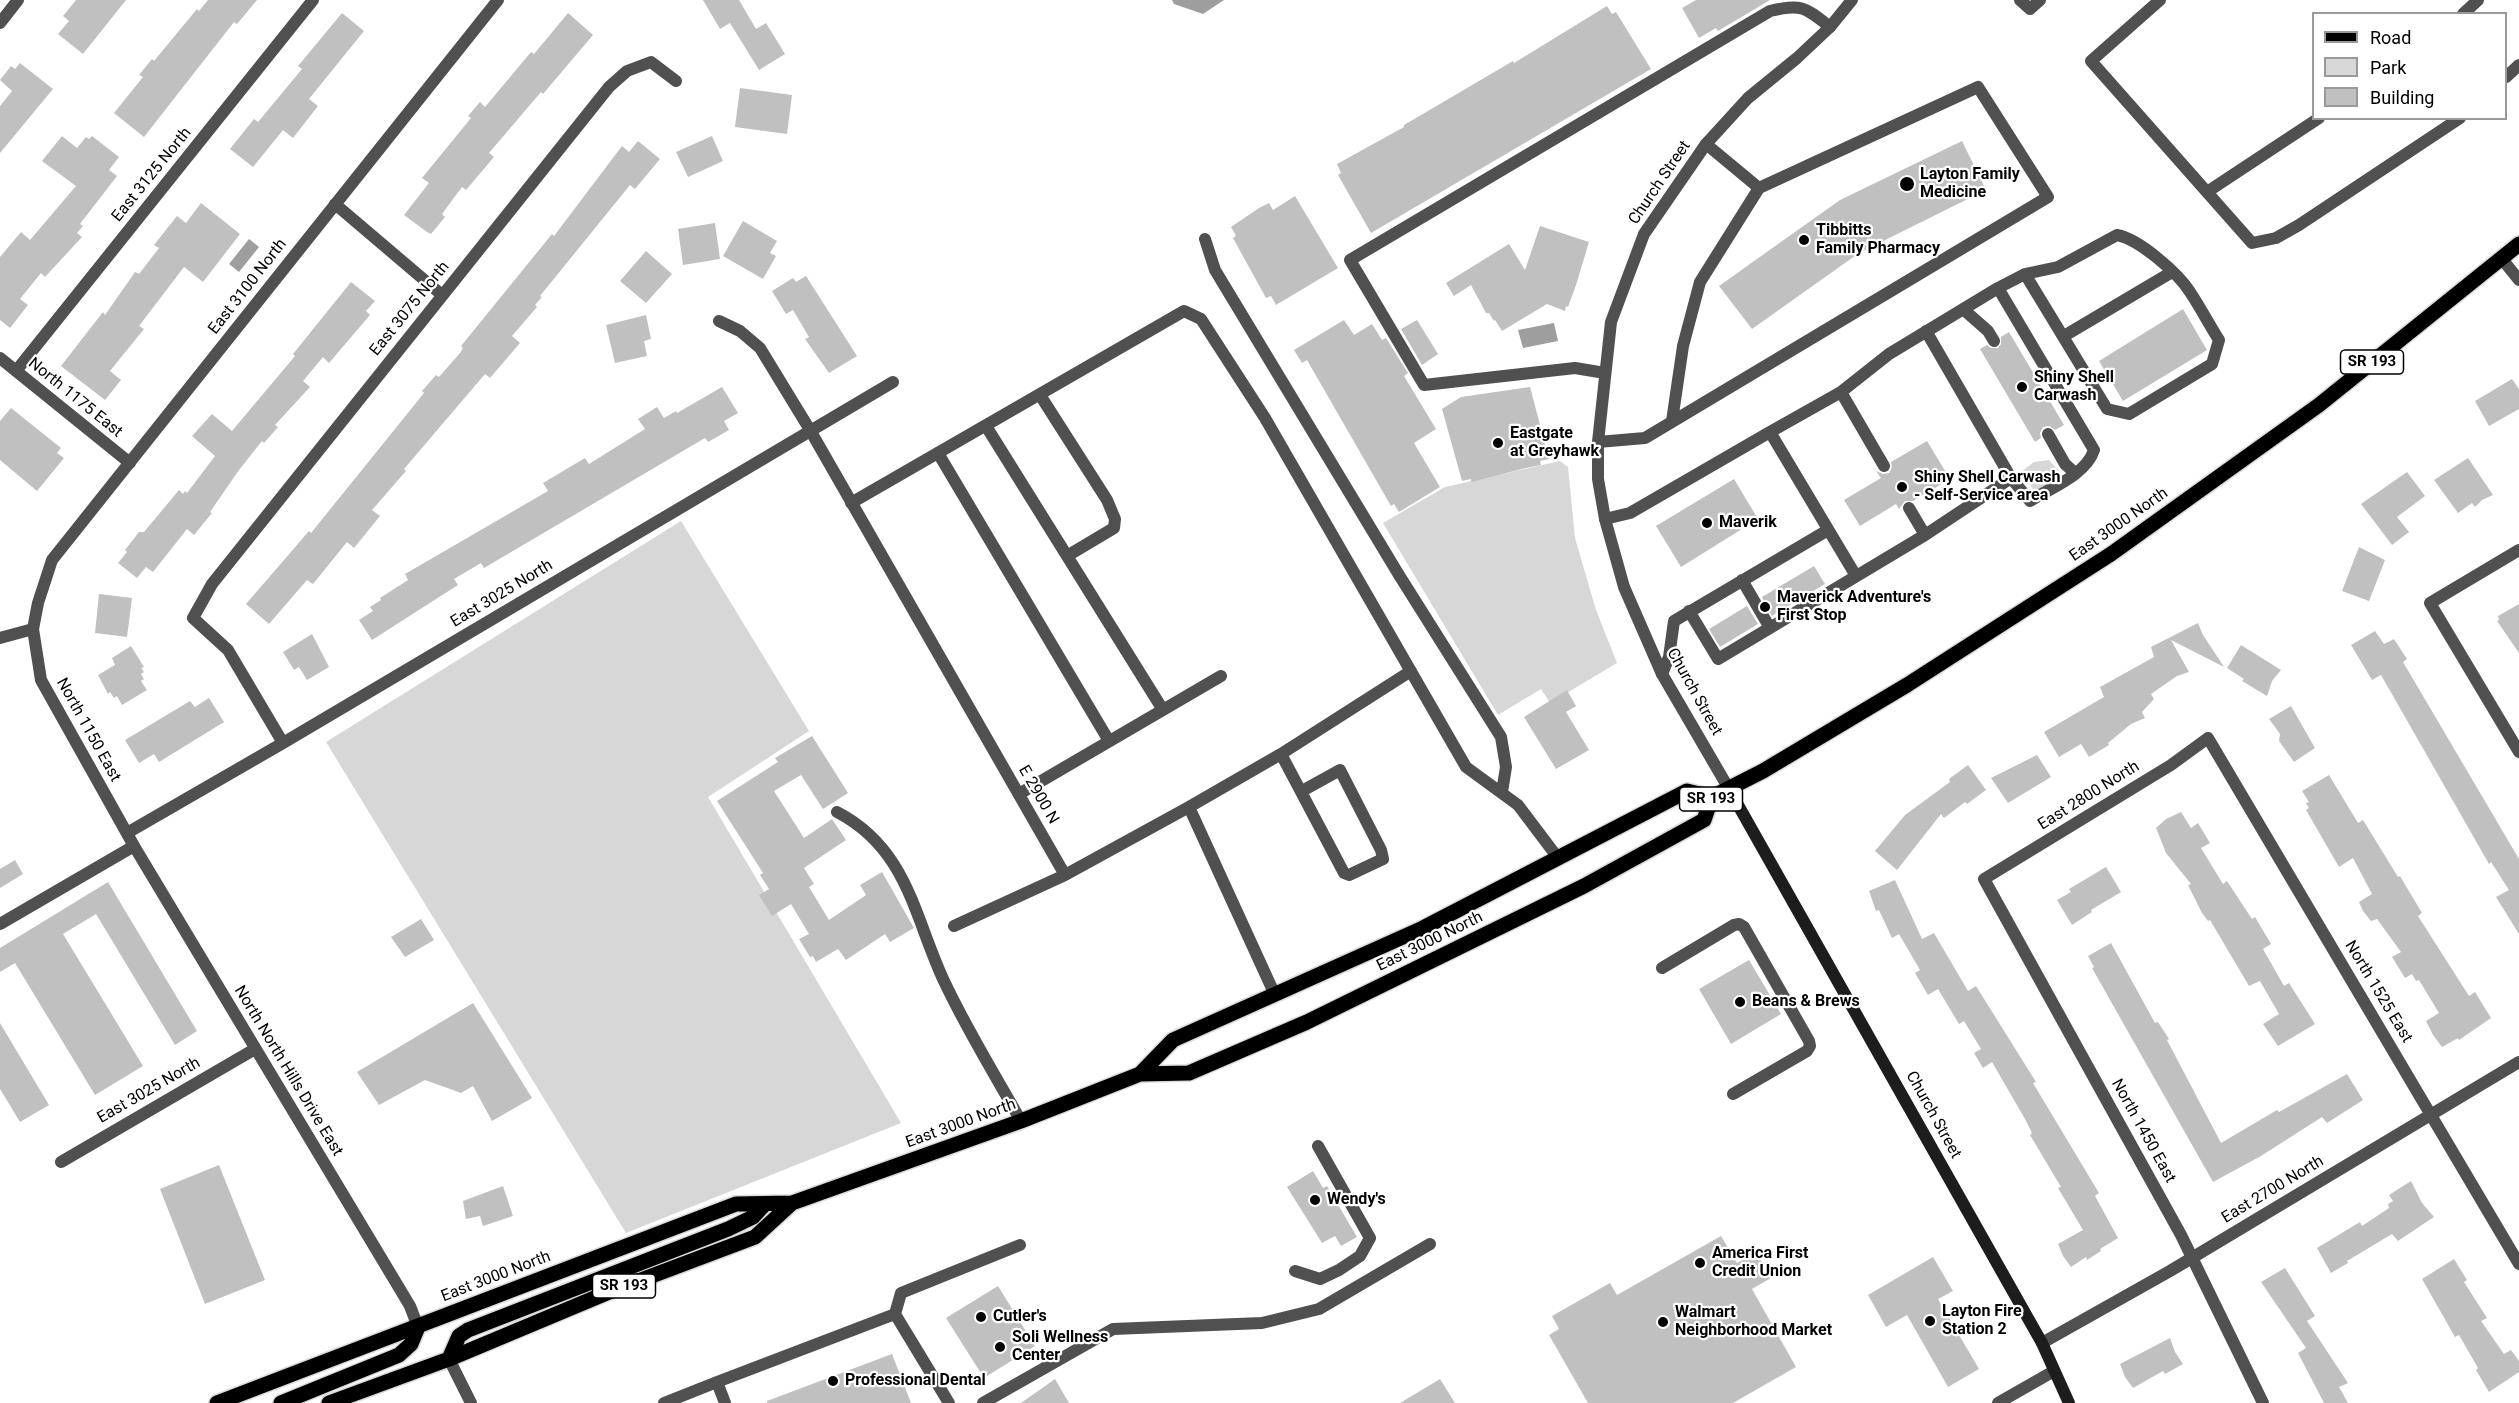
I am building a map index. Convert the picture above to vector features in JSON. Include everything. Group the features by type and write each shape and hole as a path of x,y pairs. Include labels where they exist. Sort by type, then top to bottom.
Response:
{"main road":[{"name":"East 3000 North","path":"1140,1074 1173,1040 1423,928 1687,791 1712,797 1729,789 1907,685 2111,554 2319,405 2519,244"},
{"name":"East 3000 North","path":"217,1403 736,1204 792,1203 1021,1121 1140,1074 1189,1073 1318,1017 1584,886 1704,820 1712,797"},
{"name":"East 3000 North","path":"328,1403 449,1359 609,1292 755,1237 792,1203"},
{"path":"449,1359 459,1335 468,1330 728,1229 753,1217 765,1204"},
{"path":"281,1403 399,1355 411,1344 418,1327"}],"street":[{"path":"0,23 18,0"},
{"name":"East 3125 North","path":"16,370 313,0"},
{"name":"East 3100 North","path":"38,603 52,560 498,0"},
{"name":"Church Street","path":"1852,0 1830,27 1797,58 1748,98 1706,144 1644,234 1611,322 1598,442 1598,479 1605,519 1624,587 1662,674 2042,1343 2069,1403"},
{"path":"2020,0 2030,9 2040,0"},
{"path":"2160,0 2091,61 2252,243 2276,238 2299,225 2457,120"},
{"path":"2465,12 2478,0"},
{"path":"1605,373 1575,368 1425,385 1350,260 1770,11 1792,5 1809,11 1830,27"},
{"name":"East 3075 North","path":"284,743 228,650 193,618 212,584 609,87 627,71 651,62 676,81"},
{"path":"2507,75 2519,65"},
{"path":"1598,442 1645,438 2048,197 1978,87 1759,188 1700,282 1683,346 1672,421"},
{"path":"2207,192 2316,120"},
{"path":"1706,144 1759,188"},
{"path":"335,204 442,295"},
{"path":"1605,519 1630,513 1841,392 1889,354 1998,288 2025,274 2058,267 2117,235 2126,237 2172,272 2189,290 2218,340 2212,364 2129,414 2107,409 2025,274"},
{"path":"1205,239 1215,270 1398,575 1501,737 1506,767 1502,792"},
{"path":"2502,259 2519,280"},
{"path":"2064,336 2172,272"},
{"path":"1926,331 2011,478 2030,501 2088,463 2094,450 1998,288"},
{"path":"1963,309 1988,331 1994,341"},
{"path":"851,503 1184,311 1201,319 1265,418 1466,767 1518,805 1558,858"},
{"name":"E 2900 N","path":"719,321 740,331 760,348 810,430 1065,875"},
{"name":"North 1175 East","path":"0,358 130,463"},
{"name":"East 3025 North","path":"127,833 284,743 893,382"},
{"path":"1841,392 1884,466"},
{"path":"1040,395 1107,500 1115,519 1114,528 1067,556"},
{"path":"986,426 1162,710"},
{"path":"1770,432 1856,576"},
{"path":"2048,434 2065,464 2075,473"},
{"path":"938,453 1109,741"},
{"path":"1689,611 1718,659 1925,535 2011,478"},
{"path":"1910,508 1925,535"},
{"path":"1662,674 1669,657 1674,621 1828,530"},
{"path":"2519,550 2430,603 2519,752"},
{"path":"1742,580 1770,628"},
{"name":"North 1150 East","path":"38,603 33,629 41,680 127,833"},
{"path":"0,638 33,629"},
{"path":"954,926 1065,875 1189,807 1281,754 1411,671"},
{"path":"1019,794 1221,676"},
{"name":"East 2800 North","path":"1984,879 2171,765 2208,738"},
{"name":"North 1525 East","path":"2208,738 2519,1264"},
{"path":"1281,754 1344,873 1349,874 1383,859 1381,850 1340,770 1302,791"},
{"path":"1189,807 1275,995"},
{"path":"837,812 857,823 887,854 910,890 943,979 975,1043 1021,1121"},
{"name":"North North Hills Drive East","path":"127,833 410,1306 418,1327"},
{"path":"0,924 134,846"},
{"name":"North 1450 East","path":"1984,879 2193,1258 2263,1403"},
{"path":"1662,968 1739,924 1744,927 1809,1041 1810,1046 1807,1051 1733,1094"},
{"name":"East 3025 North","path":"61,1162 255,1049"},
{"name":"East 2700 North","path":"2042,1343 2193,1258 2519,1062"},
{"path":"1295,1271 1320,1279 1360,1256 1370,1238 1318,1146"},
{"path":"983,1403 1113,1329 1262,1323 1319,1309 1430,1244"},
{"path":"949,1403 895,1314 901,1293 1020,1245"},
{"path":"671,1402 895,1314"},
{"path":"449,1359 471,1403"},
{"path":"1998,1403 2054,1371"},
{"path":"717,1382 725,1403"}],"green space":[{"path":"2049,460 2059,471 2060,477 2037,492 2034,491 2022,471 2034,462"},
{"path":"1560,461 1568,467 1575,538 1596,610 1617,663 1550,703 1541,689 1498,715 1383,523 1445,487"},
{"path":"681,521 809,731 708,797 901,1123 626,1233 326,742"}],"shaded area":[{"path":"1172,0 1224,0 1203,14 1174,4"},
{"path":"249,239 259,247 239,272 229,264"},
{"path":"1554,323 1558,341 1523,348 1518,330"}],"building":[{"path":"76,0 126,0 83,54 58,34 69,21 63,16"},
{"path":"208,0 257,0 237,24 234,22 144,137 114,113 143,77 139,75 152,59 154,61 197,9 199,11"},
{"path":"703,0 739,0 756,29 766,23 785,54 759,70 730,23 720,29"},
{"path":"1696,0 1770,0 1718,31 1716,28 1699,38 1682,8"},
{"path":"1607,6 1612,14 1616,12 1651,69 1371,233 1338,175 1341,173 1337,164 1404,127 1513,61 1514,63"},
{"path":"342,13 364,31 309,99 318,106 293,138 283,130 253,167 230,149 254,119 258,122 302,69 298,66"},
{"path":"568,13 593,35 489,153 494,157 466,190 462,187 442,214 445,217 431,234 427,232 404,215 429,183 422,178 471,118 468,116 480,102 485,107 531,52 534,54"},
{"path":"20,63 53,89 0,153 0,106 12,91 0,80 11,66 15,69"},
{"path":"740,88 792,95 787,134 735,127"},
{"path":"62,136 77,148 86,137 89,139 92,136 119,157 109,170 117,176 80,224 83,226 77,233 82,237 45,277 41,273 20,299 28,305 10,328 0,320 0,257 21,232 30,240 76,186 42,161"},
{"path":"712,136 723,161 688,177 676,152"},
{"path":"638,141 660,159 635,189 630,185 540,296 542,297 535,305 537,307 512,336 520,343 490,378 485,374 404,469 406,471 372,510 380,516 354,548 347,542 313,584 307,580 269,624 246,604 309,531 311,533 424,393 422,391 436,375 439,377 460,353 463,348 461,346 552,234 554,236 622,146 629,152"},
{"path":"1962,141 1986,190 1859,253 1752,329 1719,286 1840,200"},
{"path":"1295,196 1338,268 1276,305 1271,296 1266,298 1233,238 1236,236 1231,227 1269,203 1273,210"},
{"path":"201,203 240,234 203,282 184,267 139,326 144,329 110,371 121,380 105,400 61,366 103,312 105,315 135,272 139,274 159,248 154,245 177,216 186,223"},
{"path":"743,221 777,241 770,253 776,256 763,279 723,256"},
{"path":"715,223 720,259 683,265 678,229"},
{"path":"1540,226 1589,242 1576,285 1565,311 1547,304 1502,331 1489,313 1486,313 1471,285 1454,296 1446,283 1509,244 1525,270"},
{"path":"646,251 672,274 646,303 620,281"},
{"path":"806,276 857,356 829,373 805,339 809,337 793,310 786,314 772,291 793,278 796,282"},
{"path":"351,282 375,301 366,311 370,315 329,363 323,357 303,381 310,387 275,425 278,427 264,443 262,441 239,470 210,512 212,513 194,535 187,529 153,572 146,567 137,578 118,563 127,552 125,550 139,532 144,532 179,490 183,494 185,491 187,493 215,456 192,436 212,414 232,431 295,356 293,354"},
{"path":"2183,309 2207,350 2123,401 2099,361"},
{"path":"646,315 651,339 644,341 647,356 615,363 606,325"},
{"path":"1344,320 1354,335 1372,324 1382,340 1386,338 1408,373 1404,376 1436,429 1414,443 1440,487 1399,512 1394,504 1391,506 1307,360 1302,363 1294,350"},
{"path":"1417,320 1438,354 1422,365 1401,329"},
{"name":"Shiny Shell Carwash","path":"2009,332 2064,425 2055,430 2049,426 2043,427 2040,433 2041,438 2035,442 1980,349 1987,345 1991,348 1998,348 2001,344 2001,337"},
{"path":"2512,379 2519,389 2519,409 2489,426 2475,401"},
{"path":"722,387 738,413 724,421 729,430 708,442 705,438 484,568 481,563 454,579 458,585 372,640 359,620 373,611 370,607 381,600 380,598 408,580 405,574 548,491 543,483 585,458 589,464 645,429 638,419 657,407 664,418"},
{"name":"Eastgate at Greyhawk","path":"1530,387 1549,459 1540,461 1541,465 1471,482 1471,479 1462,481 1442,409 1461,397"},
{"path":"11,408 61,448 57,453 64,458 37,491 0,460 0,421"},
{"name":"Shiny Shell Carwash - Self-Service area","path":"1927,441 1950,479 1913,501 1905,501 1899,509 1896,504 1860,526 1844,500 1881,478 1876,471 1883,474 1889,473 1892,467 1891,462"},
{"path":"2468,458 2493,495 2482,500 2475,507 2472,503 2458,513 2434,480"},
{"path":"2407,472 2425,496 2397,517 2409,532 2392,545 2361,504"},
{"name":"Maverik","path":"1734,479 1758,519 1681,567 1656,526"},
{"path":"2359,547 2385,560 2369,601 2342,591"},
{"path":"1814,566 1825,584 1772,616 1762,597"},
{"path":"99,594 132,598 127,637 95,633"},
{"path":"2519,604 2519,653 2497,621 2498,616"},
{"path":"1747,606 1758,624 1720,647 1709,629"},
{"path":"2198,623 2203,635 2224,667 2171,640 2189,672 2177,676 2151,694 2154,699 2142,712 2145,718 2131,724 2108,743 2109,745 2089,757 2081,744 2059,757 2044,732 2104,697 2100,687 2154,657 2151,647"},
{"path":"2375,631 2384,644 2394,639 2407,659 2403,662 2519,859 2519,934 2496,897 2509,890 2491,862 2489,864 2381,675 2372,680 2351,645"},
{"path":"312,634 329,667 307,680 299,667 294,670 283,652"},
{"path":"2241,645 2281,670 2272,681 2267,696 2242,681 2244,679 2227,668"},
{"path":"131,646 144,667 141,668 144,672 141,674 144,679 141,681 147,690 122,705 117,696 114,698 110,692 108,694 98,675 115,665 112,658"},
{"path":"1567,690 1576,706 1566,712 1589,750 1556,769 1524,717"},
{"path":"209,698 224,722 159,762 154,754 139,763 125,740 190,701 195,707"},
{"path":"2291,706 2315,748 2294,762 2279,741 2280,734 2269,719"},
{"path":"812,736 848,793 823,809 801,775 774,791 804,838 832,819 846,840 804,868 814,884 809,887 829,920 866,895 860,885 882,872 914,928 890,942 885,934 846,960 838,949 816,962 813,956 810,957 799,939 809,934 791,904 772,916 759,895 769,889 760,875 763,873 717,801 778,762 775,758"},
{"path":"2037,755 2051,777 2008,803 1991,778"},
{"path":"1968,765 1986,790 1944,818 1941,814 1897,870 1875,851 1905,815 1950,782 1949,779"},
{"path":"2329,775 2358,823 2363,820 2398,877 2400,876 2422,913 2418,916 2469,996 2475,992 2491,1018 2459,1040 2458,1038 2442,1047 2433,1035 2426,1021 2439,1013 2419,980 2416,981 2412,974 2405,978 2392,957 2401,952 2377,919 2371,921 2363,911 2359,902 2372,894 2353,858 2339,867 2306,810 2309,808 2306,803 2309,802 2302,791"},
{"path":"2181,812 2191,828 2198,823 2210,843 2201,848 2223,884 2227,881 2252,919 2255,917 2271,944 2263,949 2284,986 2289,983 2315,1024 2278,1046 2263,1024 2279,1014 2260,981 2249,986 2210,920 2208,921 2202,913 2188,885 2191,884 2166,853 2156,828 2166,819"},
{"path":"15,860 23,874 0,888 0,869"},
{"path":"2106,867 2121,892 2091,910 2092,912 2072,925 2057,900 2071,892 2069,889"},
{"path":"1895,880 1922,939 1934,933 1968,991 1976,986 2036,1082 2033,1083 2099,1193 2095,1196 2118,1238 2087,1260 2086,1257 2071,1267 2063,1256 2058,1244 2083,1230 2058,1188 2061,1187 2030,1135 2032,1133 2025,1119 1992,1062 1983,1068 1974,1053 1981,1049 1964,1021 1959,1024 1938,989 1928,995 1915,973 1920,970 1899,934 1892,938 1879,910 1876,911 1869,891"},
{"path":"108,882 197,1031 175,1045 96,914 63,934 143,1066 95,1095 15,963 0,972 0,948"},
{"path":"421,919 434,940 405,957 391,937"},
{"path":"2111,943 2155,1023 2158,1022 2169,1039 2167,1040 2221,1143 2277,1110 2279,1112 2347,1074 2363,1100 2327,1123 2322,1117 2261,1156 2213,1182 2092,968 2094,967 2088,956"},
{"name":"Beans & Brews","path":"1749,960 1781,1014 1731,1044 1699,989"},
{"path":"473,1003 532,1098 492,1121 473,1086 461,1093 425,1080 379,1105 357,1072"},
{"path":"0,1023 49,1105 20,1122 0,1089"},
{"path":"219,1165 265,1280 205,1304 160,1189"},
{"name":"Wendy's","path":"1313,1171 1323,1188 1327,1186 1357,1237 1341,1246 1335,1236 1322,1243 1287,1187"},
{"path":"2411,1181 2422,1203 2434,1217 2398,1241 2392,1234 2331,1273 2317,1248 2360,1222 2362,1226 2389,1208 2388,1204 2393,1201 2389,1195"},
{"path":"503,1186 513,1216 483,1226 480,1216 466,1219 463,1201"},
{"name":"Walmart Neighborhood Market","path":"1721,1236 1737,1263 1756,1252 1771,1278 1752,1289 1796,1367 1733,1403 1588,1403 1549,1335 1559,1329 1552,1316 1610,1283 1617,1295"},
{"name":"Layton Fire Station 2","path":"1933,1257 1953,1291 1938,1299 1979,1369 1948,1387 1907,1315 1886,1327 1868,1295"},
{"path":"2454,1259 2467,1280 2464,1282 2487,1318 2481,1321 2504,1354 2511,1350 2519,1361 2519,1372 2489,1392 2459,1335 2455,1337 2422,1279"},
{"path":"2285,1268 2315,1316 2307,1321 2348,1383 2339,1387 2348,1403 2324,1403 2298,1353 2306,1348 2261,1282"},
{"path":"998,1286 1035,1346 984,1378 946,1318"},
{"path":"2170,1338 2183,1364 2165,1374 2163,1371 2133,1388 2120,1364"},
{"path":"892,1354 911,1403 767,1403 767,1401"},
{"path":"1055,1379 1069,1403 1021,1403"},
{"path":"1440,1379 1455,1403 1400,1403"}],"place":[{"name":"Layton Family Medicine","path":"1907,184"},
{"name":"Tibbitts Family Pharmacy","path":"1804,240"},
{"name":"Shiny Shell Carwash","path":"2022,387"},
{"name":"Eastgate at Greyhawk","path":"1498,443"},
{"name":"Shiny Shell Carwash - Self-Service area","path":"1902,487"},
{"name":"Maverik","path":"1707,523"},
{"name":"Maverick Adventure's First Stop","path":"1765,607"},
{"name":"Beans & Brews","path":"1740,1002"},
{"name":"Wendy's","path":"1315,1200"},
{"name":"America First Credit Union","path":"1700,1263"},
{"name":"Cutler's","path":"981,1317"},
{"name":"Layton Fire Station 2","path":"1930,1321"},
{"name":"Walmart Neighborhood Market","path":"1663,1322"},
{"name":"Soli Wellness Center","path":"1000,1347"},
{"name":"Professional Dental","path":"833,1381"}]}
